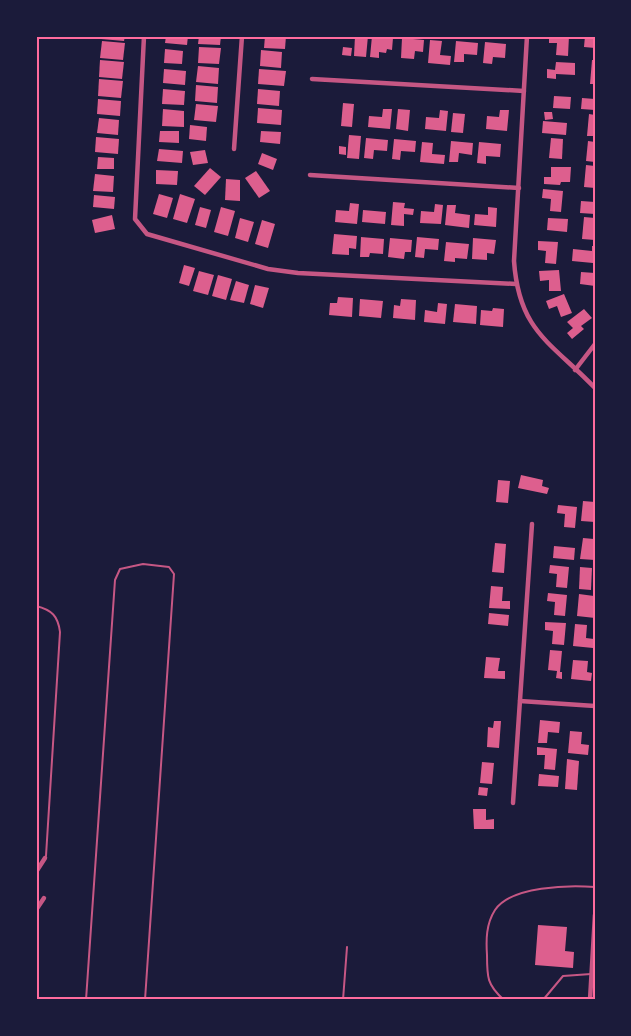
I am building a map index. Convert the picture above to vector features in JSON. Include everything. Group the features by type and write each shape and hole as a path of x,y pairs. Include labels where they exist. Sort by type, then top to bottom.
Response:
{"street":[{"path":"144,36 135,219 147,234 268,269 297,273 516,284"},
{"path":"234,149 243,36"},
{"path":"527,36 514,261 516,284 524,311 544,342 595,388"},
{"path":"312,79 524,91"},
{"path":"310,175 519,188"},
{"path":"575,370 595,344"},
{"path":"513,802 532,524"},
{"path":"520,701 595,706"},
{"path":"36,872 45,858"},
{"path":"36,910 44,898"},
{"path":"590,1000 595,915"}],"lane":[{"path":"86,1000 115,580 120,569 143,564 169,567 174,574 145,1000"},
{"path":"36,606 50,610 58,620 60,632 45,858"},
{"path":"504,1000 496,993 487,979 486,934 495,909 513,896 533,890 595,887"},
{"path":"343,1000 347,947"},
{"path":"543,1000 563,976 591,974"}],"building":[{"path":"101,36 125,36 124,41 101,39"},
{"path":"166,36 188,36 187,45 165,43"},
{"path":"199,36 221,36 220,45 198,44"},
{"path":"265,36 286,36 285,49 264,48"},
{"path":"355,36 368,36 366,57 354,56"},
{"path":"372,36 393,38 392,50 387,49 386,53 379,52 379,58 370,57"},
{"path":"549,36 569,36 568,56 556,55 557,43 549,43"},
{"path":"585,36 595,37 595,48 584,47"},
{"path":"402,38 424,40 423,52 415,51 414,59 401,58"},
{"path":"430,40 442,41 440,55 451,56 450,65 428,63"},
{"path":"102,41 125,43 123,60 100,58"},
{"path":"456,41 478,43 477,55 464,54 464,62 454,62"},
{"path":"485,42 506,44 505,58 493,57 492,64 483,63"},
{"path":"199,47 221,48 219,64 198,63"},
{"path":"343,47 352,48 351,56 342,55"},
{"path":"165,49 183,51 182,64 164,63"},
{"path":"261,50 282,52 281,68 260,66"},
{"path":"100,60 124,62 122,79 99,77"},
{"path":"592,60 595,60 595,84 590,84"},
{"path":"556,62 575,63 575,75 556,74 556,79 547,78 547,69 555,70"},
{"path":"198,66 219,68 218,84 196,82"},
{"path":"164,69 186,71 185,85 163,83"},
{"path":"259,69 286,71 284,86 258,84"},
{"path":"99,79 123,81 121,98 98,96"},
{"path":"196,85 218,87 217,103 195,101"},
{"path":"163,89 185,91 184,105 162,104"},
{"path":"258,89 280,91 279,106 257,104"},
{"path":"554,96 571,97 570,109 553,108"},
{"path":"582,98 595,99 595,110 581,109"},
{"path":"98,99 121,101 120,116 97,114"},
{"path":"343,103 354,104 352,127 341,126"},
{"path":"196,104 218,106 216,122 194,120"},
{"path":"258,108 282,110 281,125 257,123"},
{"path":"163,109 184,111 184,127 162,126"},
{"path":"383,109 392,109 390,129 368,127 369,116 382,117"},
{"path":"398,109 410,110 408,131 396,129"},
{"path":"440,110 448,111 446,131 425,129 426,117 439,118"},
{"path":"500,110 509,110 507,131 486,129 487,116 499,117"},
{"path":"544,112 552,112 553,119 545,120"},
{"path":"453,113 465,114 463,133 451,132"},
{"path":"589,114 595,115 595,136 587,136"},
{"path":"99,118 119,120 118,135 97,133"},
{"path":"543,121 567,123 566,135 542,133"},
{"path":"190,125 207,127 206,141 189,139"},
{"path":"160,131 179,131 179,143 159,142"},
{"path":"261,131 281,132 280,144 260,142"},
{"path":"349,135 361,136 359,159 347,158"},
{"path":"96,137 119,139 118,154 95,152"},
{"path":"366,138 388,140 387,151 374,150 373,159 364,158"},
{"path":"551,138 563,139 562,159 549,158"},
{"path":"394,139 416,141 415,152 401,151 400,160 392,159"},
{"path":"451,141 473,143 472,155 459,153 458,162 449,162"},
{"path":"588,141 595,142 595,162 586,161"},
{"path":"422,142 433,143 432,154 445,155 444,164 420,162"},
{"path":"479,142 501,144 500,157 486,156 486,164 477,163"},
{"path":"339,146 346,147 346,155 339,154"},
{"path":"159,149 183,151 182,163 157,161"},
{"path":"205,150 208,163 193,165 190,152"},
{"path":"262,153 277,159 273,170 258,164"},
{"path":"98,157 114,158 114,169 97,169"},
{"path":"586,165 595,166 595,188 584,187"},
{"path":"551,167 571,167 570,182 561,182 560,185 544,184 544,177 551,177"},
{"path":"210,168 221,177 205,195 194,186"},
{"path":"156,170 178,171 177,185 156,184"},
{"path":"256,171 270,191 259,198 245,178"},
{"path":"95,174 114,176 113,192 93,191"},
{"path":"226,179 240,180 240,201 225,200"},
{"path":"543,189 563,191 561,212 550,211 551,199 542,198"},
{"path":"159,194 173,198 167,218 153,214"},
{"path":"180,194 195,199 187,223 173,219"},
{"path":"94,195 115,197 114,209 93,207"},
{"path":"581,201 595,202 595,214 580,213"},
{"path":"393,202 405,203 404,208 414,209 413,215 404,214 404,226 391,225"},
{"path":"350,203 359,204 357,224 335,222 336,210 349,211"},
{"path":"435,204 443,205 441,224 420,223 421,211 434,212"},
{"path":"447,205 456,205 455,213 470,215 469,228 445,225"},
{"path":"200,207 211,210 206,228 195,225"},
{"path":"221,207 235,211 228,236 214,232"},
{"path":"488,207 497,208 496,227 474,225 475,214 488,215"},
{"path":"363,210 386,212 385,224 362,222"},
{"path":"112,215 115,229 95,233 92,220"},
{"path":"584,217 595,218 595,240 582,239"},
{"path":"240,218 254,222 248,242 235,238"},
{"path":"548,218 568,219 567,232 547,230"},
{"path":"262,220 275,224 268,248 255,244"},
{"path":"334,234 357,236 356,249 349,248 349,255 332,254"},
{"path":"361,237 384,239 383,254 370,253 369,257 360,257"},
{"path":"417,237 439,239 438,250 425,249 424,258 415,257"},
{"path":"390,238 412,240 411,252 405,252 404,259 388,257"},
{"path":"473,238 496,240 494,254 487,253 487,260 472,259"},
{"path":"538,241 558,242 556,264 545,263 546,251 538,250"},
{"path":"446,242 469,244 467,259 455,258 455,262 444,261"},
{"path":"592,246 595,246 593,263 572,261 573,249 592,251"},
{"path":"184,265 195,268 189,286 179,283"},
{"path":"559,270 561,291 549,291 549,280 540,281 539,271"},
{"path":"199,271 214,275 208,295 193,291"},
{"path":"581,272 595,273 595,286 580,284"},
{"path":"218,275 232,279 226,300 212,296"},
{"path":"236,281 249,285 244,303 230,300"},
{"path":"255,285 269,288 263,308 250,304"},
{"path":"564,294 572,313 561,317 557,306 549,309 546,301"},
{"path":"338,297 353,298 352,317 329,315 330,303 337,303"},
{"path":"360,299 383,301 381,318 359,316"},
{"path":"401,299 416,300 415,320 393,318 394,305 400,306"},
{"path":"438,303 447,304 445,324 424,322 425,310 437,312"},
{"path":"455,304 477,306 476,324 453,322"},
{"path":"493,308 504,309 503,327 480,325 481,310 492,311"},
{"path":"584,309 592,318 581,326 584,329 572,339 567,333 573,328 567,322"},
{"path":"521,475 543,480 542,486 549,488 547,494 518,488"},
{"path":"498,480 510,481 508,503 496,502"},
{"path":"583,501 595,502 595,522 581,521"},
{"path":"558,505 577,507 575,528 564,527 565,514 557,513"},
{"path":"583,538 594,539 595,560 580,559"},
{"path":"495,543 506,544 504,573 492,572"},
{"path":"554,546 575,548 574,560 553,558"},
{"path":"550,565 569,567 567,588 556,587 557,574 549,573"},
{"path":"580,567 592,568 591,590 579,589"},
{"path":"491,586 503,587 502,601 510,601 510,609 489,608"},
{"path":"548,593 567,595 565,616 554,615 555,602 547,601"},
{"path":"579,594 594,596 595,618 577,616"},
{"path":"489,613 509,615 508,626 488,624"},
{"path":"545,622 566,623 564,645 552,644 553,631 545,630"},
{"path":"575,624 587,625 586,638 594,639 593,648 573,646"},
{"path":"550,650 562,651 560,672 562,672 562,679 556,678 557,671 548,670"},
{"path":"486,657 500,658 498,671 505,671 505,679 484,678"},
{"path":"573,660 588,661 587,672 592,673 591,681 571,679"},
{"path":"540,720 560,722 559,733 548,732 547,743 538,743"},
{"path":"494,721 501,721 499,748 487,747 488,727 493,728"},
{"path":"570,731 582,732 581,744 589,745 588,755 568,753"},
{"path":"537,747 557,749 555,770 544,769 545,755 537,755"},
{"path":"567,759 579,761 577,790 565,789"},
{"path":"482,762 494,763 492,784 480,783"},
{"path":"539,774 559,776 558,787 538,786"},
{"path":"479,787 488,788 487,796 478,795"},
{"path":"473,809 486,809 486,820 494,819 494,829 474,829"},
{"path":"538,925 567,927 565,951 574,952 573,968 535,965"}]}
